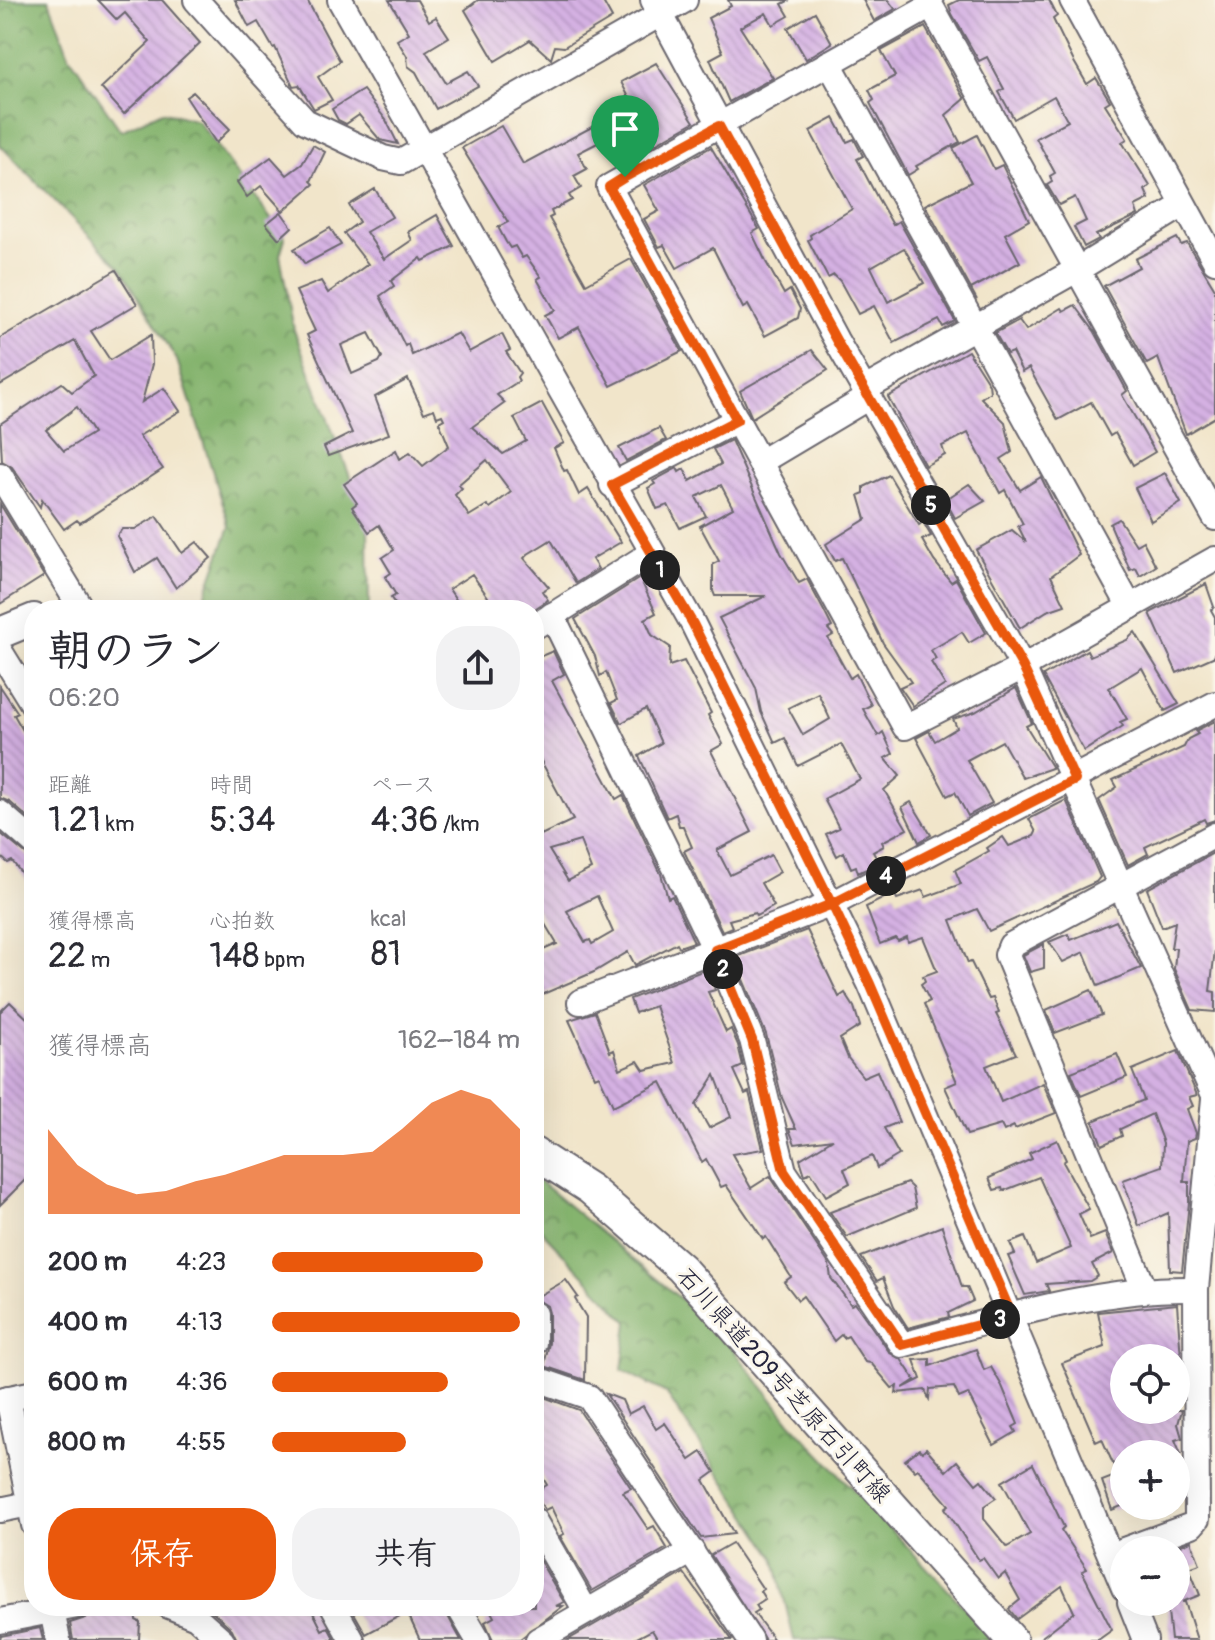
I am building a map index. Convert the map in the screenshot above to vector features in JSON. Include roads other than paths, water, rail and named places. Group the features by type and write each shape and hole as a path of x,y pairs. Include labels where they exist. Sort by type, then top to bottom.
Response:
{"main road":[{"path":"0,633 24,623"},
{"name":"石川県道209号芝原石引町線","path":"544,1159 590,1189 681,1268 1012,1640"}],"street":[{"path":"196,0 305,121 383,158 401,162 657,7 685,0"},
{"path":"340,0 650,554 693,624 870,984 1012,1316 1113,1536"},
{"path":"1072,0 1215,261"},
{"path":"1215,518 936,3 609,187 905,727 1023,667 1215,559"},
{"path":"657,7 719,126 867,393 1023,667 1123,884 1214,1095"},
{"path":"829,63 1130,607"},
{"path":"760,462 975,326 1080,268 1183,205"},
{"path":"612,485 737,420"},
{"path":"0,475 76,600"},
{"path":"544,620 650,554"},
{"path":"544,623 715,950 752,1040 784,1171 902,1345 1012,1316 1144,1288 1196,1289"},
{"path":"0,651 24,690"},
{"path":"580,1002 832,904 1075,780 1215,704"},
{"path":"0,813 24,834"},
{"path":"1144,1288 1007,955 1011,945 1215,835"},
{"path":"1163,1536 1192,1525 1197,1519 1196,1289 1215,1088"},
{"path":"544,1381 589,1397 750,1640"},
{"path":"24,1395 4,1399 24,1478"},
{"path":"0,1510 24,1510"},
{"path":"544,1538 586,1611"},
{"path":"538,1640 692,1551"},
{"path":"0,1621 24,1615"},
{"path":"53,1616 58,1640"},
{"path":"194,1616 222,1640"},
{"path":"339,1616 352,1640"},
{"path":"464,1616 478,1640"},
{"path":"1136,1616 1145,1640"}]}
